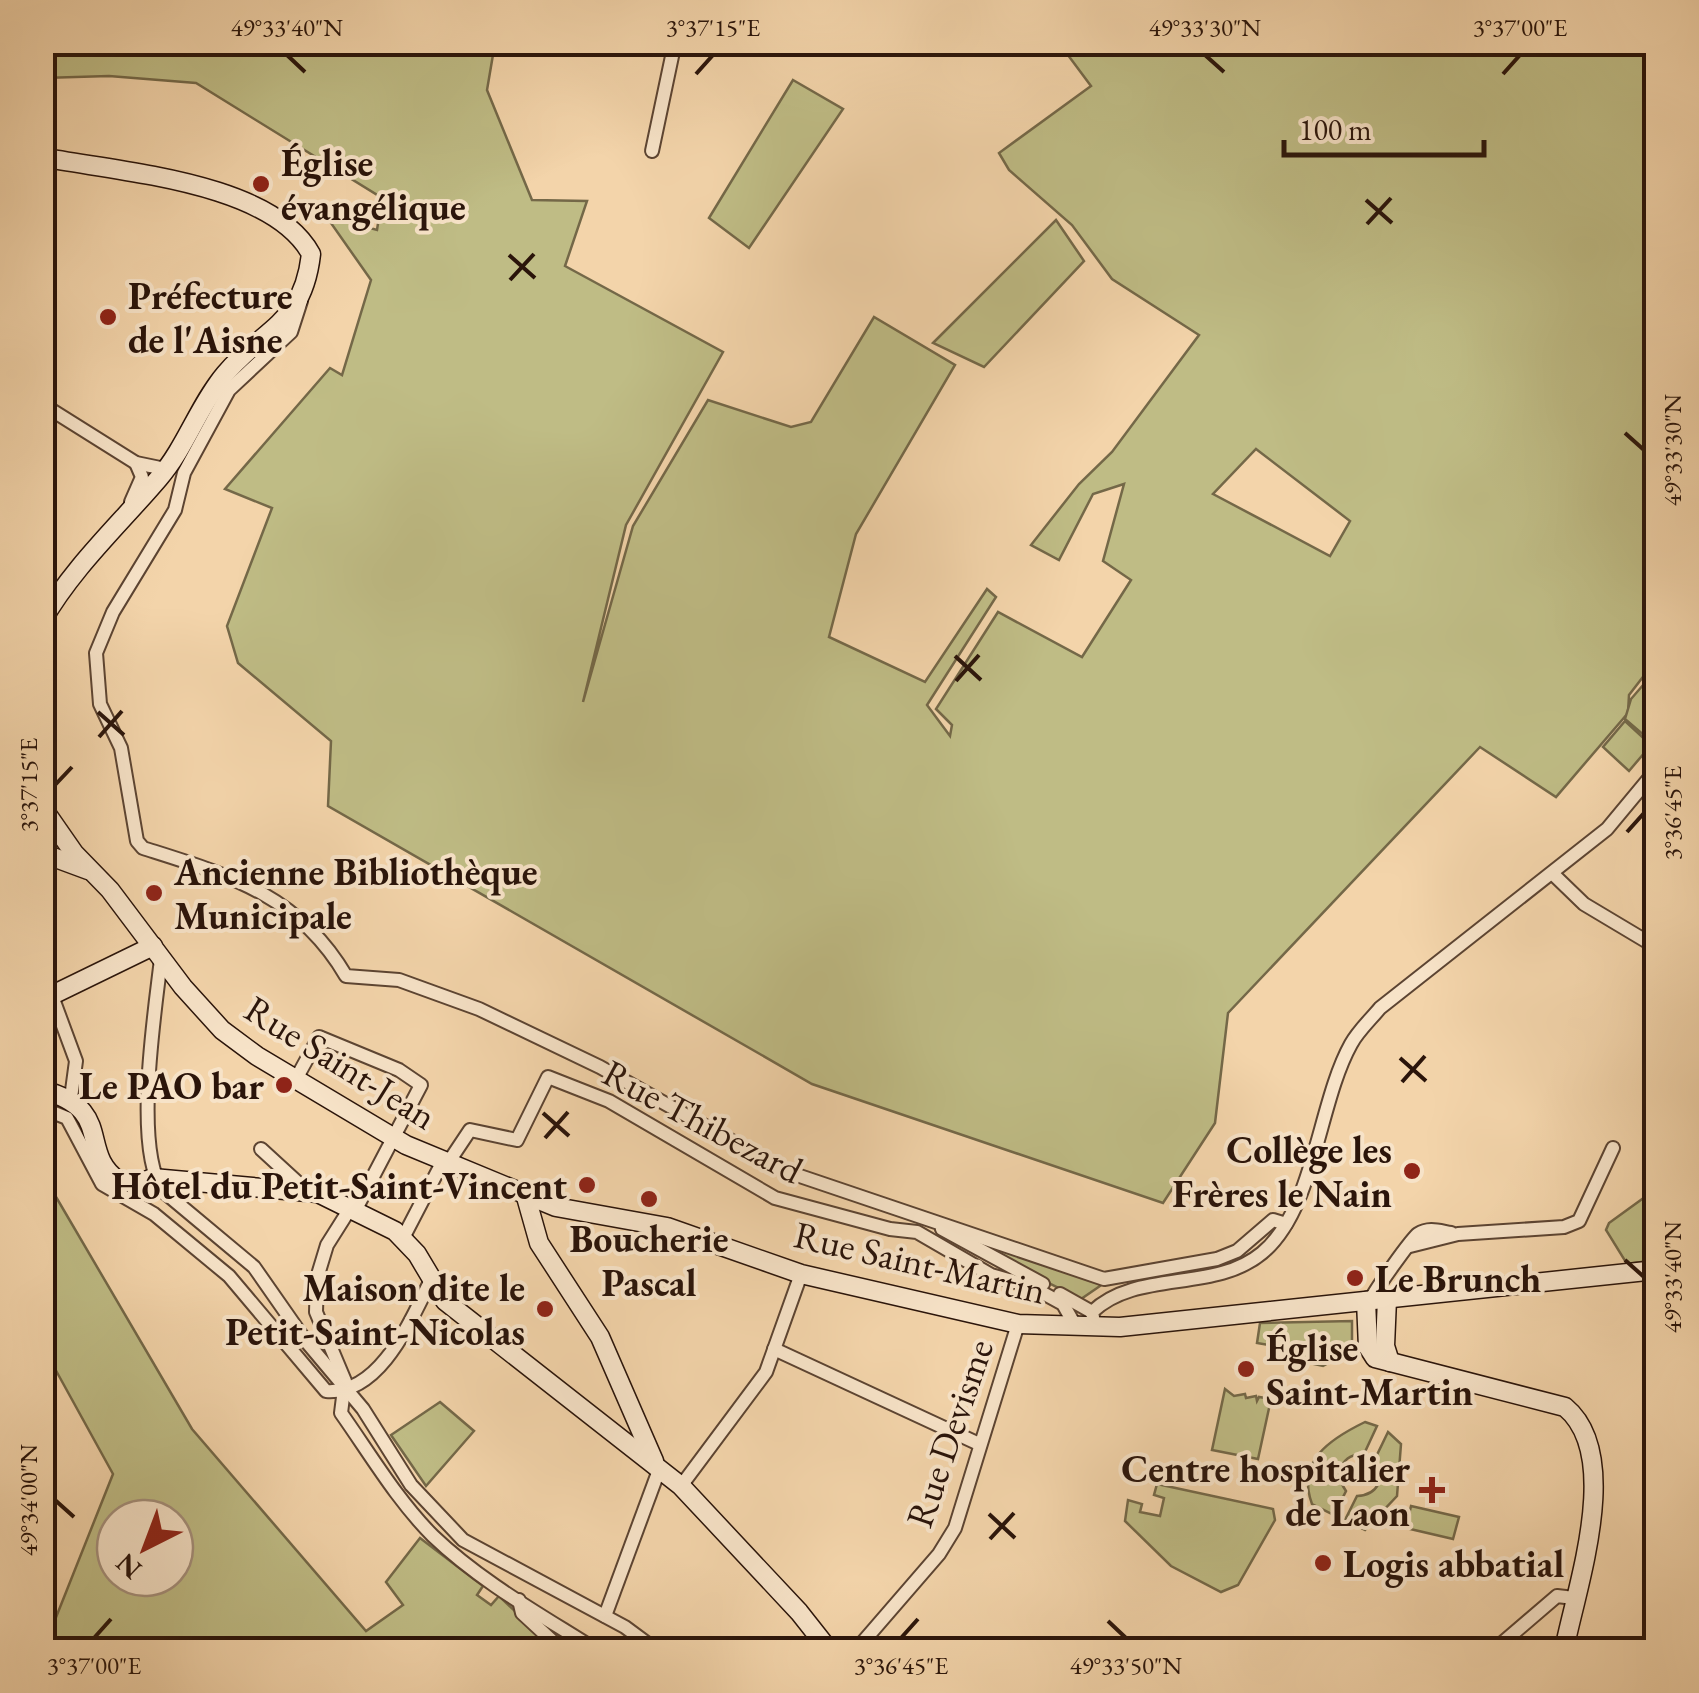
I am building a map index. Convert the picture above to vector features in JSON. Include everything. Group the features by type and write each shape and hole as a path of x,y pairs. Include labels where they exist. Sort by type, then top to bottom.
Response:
{"street":[{"path":"652,151 675,42"},
{"path":"42,156 213,191 273,214 311,254 291,332 229,390 184,473 175,510 112,612 96,654 100,704 121,748 137,841 143,848 246,881 284,904 334,955 346,976 399,980 464,1005 600,1067 774,1166 1104,1280 1218,1259 1236,1251 1273,1220 1286,1224"},
{"path":"42,621 126,510 166,470 224,375 301,300"},
{"path":"42,404 136,464 166,470"},
{"path":"126,510 142,477 136,464"},
{"path":"928,1218 1087,1322 1112,1296 1237,1270 1264,1252 1286,1224 1351,1044 1380,1008 1607,829 1656,770"},
{"name":"Rue Saint-Jean","path":"42,807 49,832 93,872 222,1030 394,1138 526,1197"},
{"path":"42,854 93,872"},
{"path":"1553,874 1584,904 1656,947"},
{"path":"71,1098 76,1061 47,998 158,952 148,1117 153,1178 188,1216 254,1267 348,1385 412,1485 463,1540 606,1616 656,1650"},
{"path":"296,1079 318,1036 399,1070 421,1085 354,1208 327,1245 317,1278 316,1312 348,1385 341,1412 417,1519 462,1561 596,1650"},
{"name":"Rue Thibezard","path":"446,1162 470,1130 518,1140 548,1076 609,1101 776,1198 890,1230 916,1232 990,1276 1030,1286 1087,1322"},
{"path":"42,1090 71,1098 87,1115 114,1178 131,1184 153,1178 318,1193 354,1208 403,1238 445,1301 681,1486 799,1612 829,1650"},
{"path":"42,1108 68,1118 102,1184 154,1214 229,1276 319,1387 331,1392 348,1385 396,1348 432,1278"},
{"path":"1380,1300 1414,1236 1429,1229 1458,1234 1564,1227 1579,1221 1613,1148"},
{"path":"261,1150 297,1182 298,1191"},
{"path":"403,1238 446,1162"},
{"path":"526,1197 536,1236 600,1338 637,1431 659,1470 606,1616"},
{"name":"Rue Saint-Martin","path":"526,1197 556,1207 667,1227 801,1274 1018,1324 1380,1300 1656,1270"},
{"path":"681,1486 766,1372 801,1274"},
{"path":"1392,1274 1374,1289 1380,1300 1390,1362 1565,1406 1581,1420 1595,1461 1564,1650"},
{"name":"Rue Devisme","path":"856,1650 938,1554 955,1528 1018,1324"},
{"path":"774,1350 980,1444"},
{"path":"1494,1650 1557,1596 1574,1598"},
{"path":"519,1600 522,1613 562,1650"}],"shaded area":[{"path":"42,43 495,43 487,90 532,200 587,201 565,266 723,352 626,525 583,702 633,526 708,400 791,427 811,422 874,317 955,365 856,534 829,637 925,682 987,589 996,597 927,705 950,736 952,725 936,709 998,612 1082,657 1131,580 1103,561 1124,484 1093,494 1059,560 1031,545 1079,484 1112,452 1199,335 1112,279 1072,225 1009,170 999,153 1091,86 1059,43 1656,43 1656,660 1629,695 1628,713 1556,797 1480,747 1228,1013 1215,1123 1163,1203 812,1084 328,806 331,741 238,663 227,626 272,508 225,489 330,368 342,375 371,280 326,216 377,230 382,198 196,83 109,76 43,78","holes":["1256,449 1350,521 1330,556 1213,494"]},
{"path":"793,80 843,109 749,248 709,218"},
{"path":"1056,220 1084,261 984,367 933,343"},
{"path":"1656,670 1653,743 1625,719 1631,699"},
{"path":"1625,721 1651,745 1629,771 1603,747"},
{"path":"42,1173 192,1429 366,1631 403,1605 386,1582 420,1538 483,1586 477,1595 491,1605 499,1596 556,1650 43,1650 95,1519 95,1598 195,1598 195,1498 103,1498 113,1474 43,1347"},
{"path":"1656,1189 1656,1260 1627,1264 1606,1230 1609,1223"},
{"path":"964,1236 1099,1282 1100,1286 1081,1299 962,1240"},
{"path":"1352,1321 1352,1350 1323,1366 1268,1354 1269,1345 1257,1343 1260,1323"},
{"path":"1225,1389 1234,1396 1256,1396 1257,1401 1259,1397 1271,1399 1258,1459 1212,1450"},
{"path":"440,1402 474,1431 426,1486 391,1435"},
{"path":"1365,1422 1377,1426 1364,1454 1350,1457 1342,1466 1340,1478 1346,1491 1334,1515 1312,1504 1309,1475 1319,1453"},
{"path":"1388,1432 1401,1444 1397,1496 1365,1530 1345,1520 1357,1496 1378,1484 1380,1472 1375,1459"},
{"path":"1157,1484 1273,1509 1275,1520 1238,1585 1221,1592 1171,1566 1125,1521 1128,1500 1142,1504 1140,1512 1160,1516 1164,1498 1154,1495"},
{"path":"1411,1506 1459,1517 1453,1539 1406,1528"}],"place":[{"name":"Église évangélique","path":"261,184"},
{"name":"Préfecture de l'Aisne","path":"108,317"},
{"name":"Ancienne Bibliothèque Municipale","path":"154,893"},
{"name":"Le PAO bar","path":"284,1085"},
{"name":"Collège les Frères le Nain","path":"1412,1171"},
{"name":"Hôtel du Petit-Saint-Vincent","path":"587,1185"},
{"name":"Boucherie Pascal","path":"649,1199"},
{"name":"Le Brunch","path":"1355,1278"},
{"name":"Maison dite le Petit-Saint-Nicolas","path":"545,1309"},
{"name":"Église Saint-Martin","path":"1246,1369"},
{"name":"Centre hospitalier de Laon","path":"1432,1490"},
{"name":"Logis abbatial","path":"1323,1563"}]}
